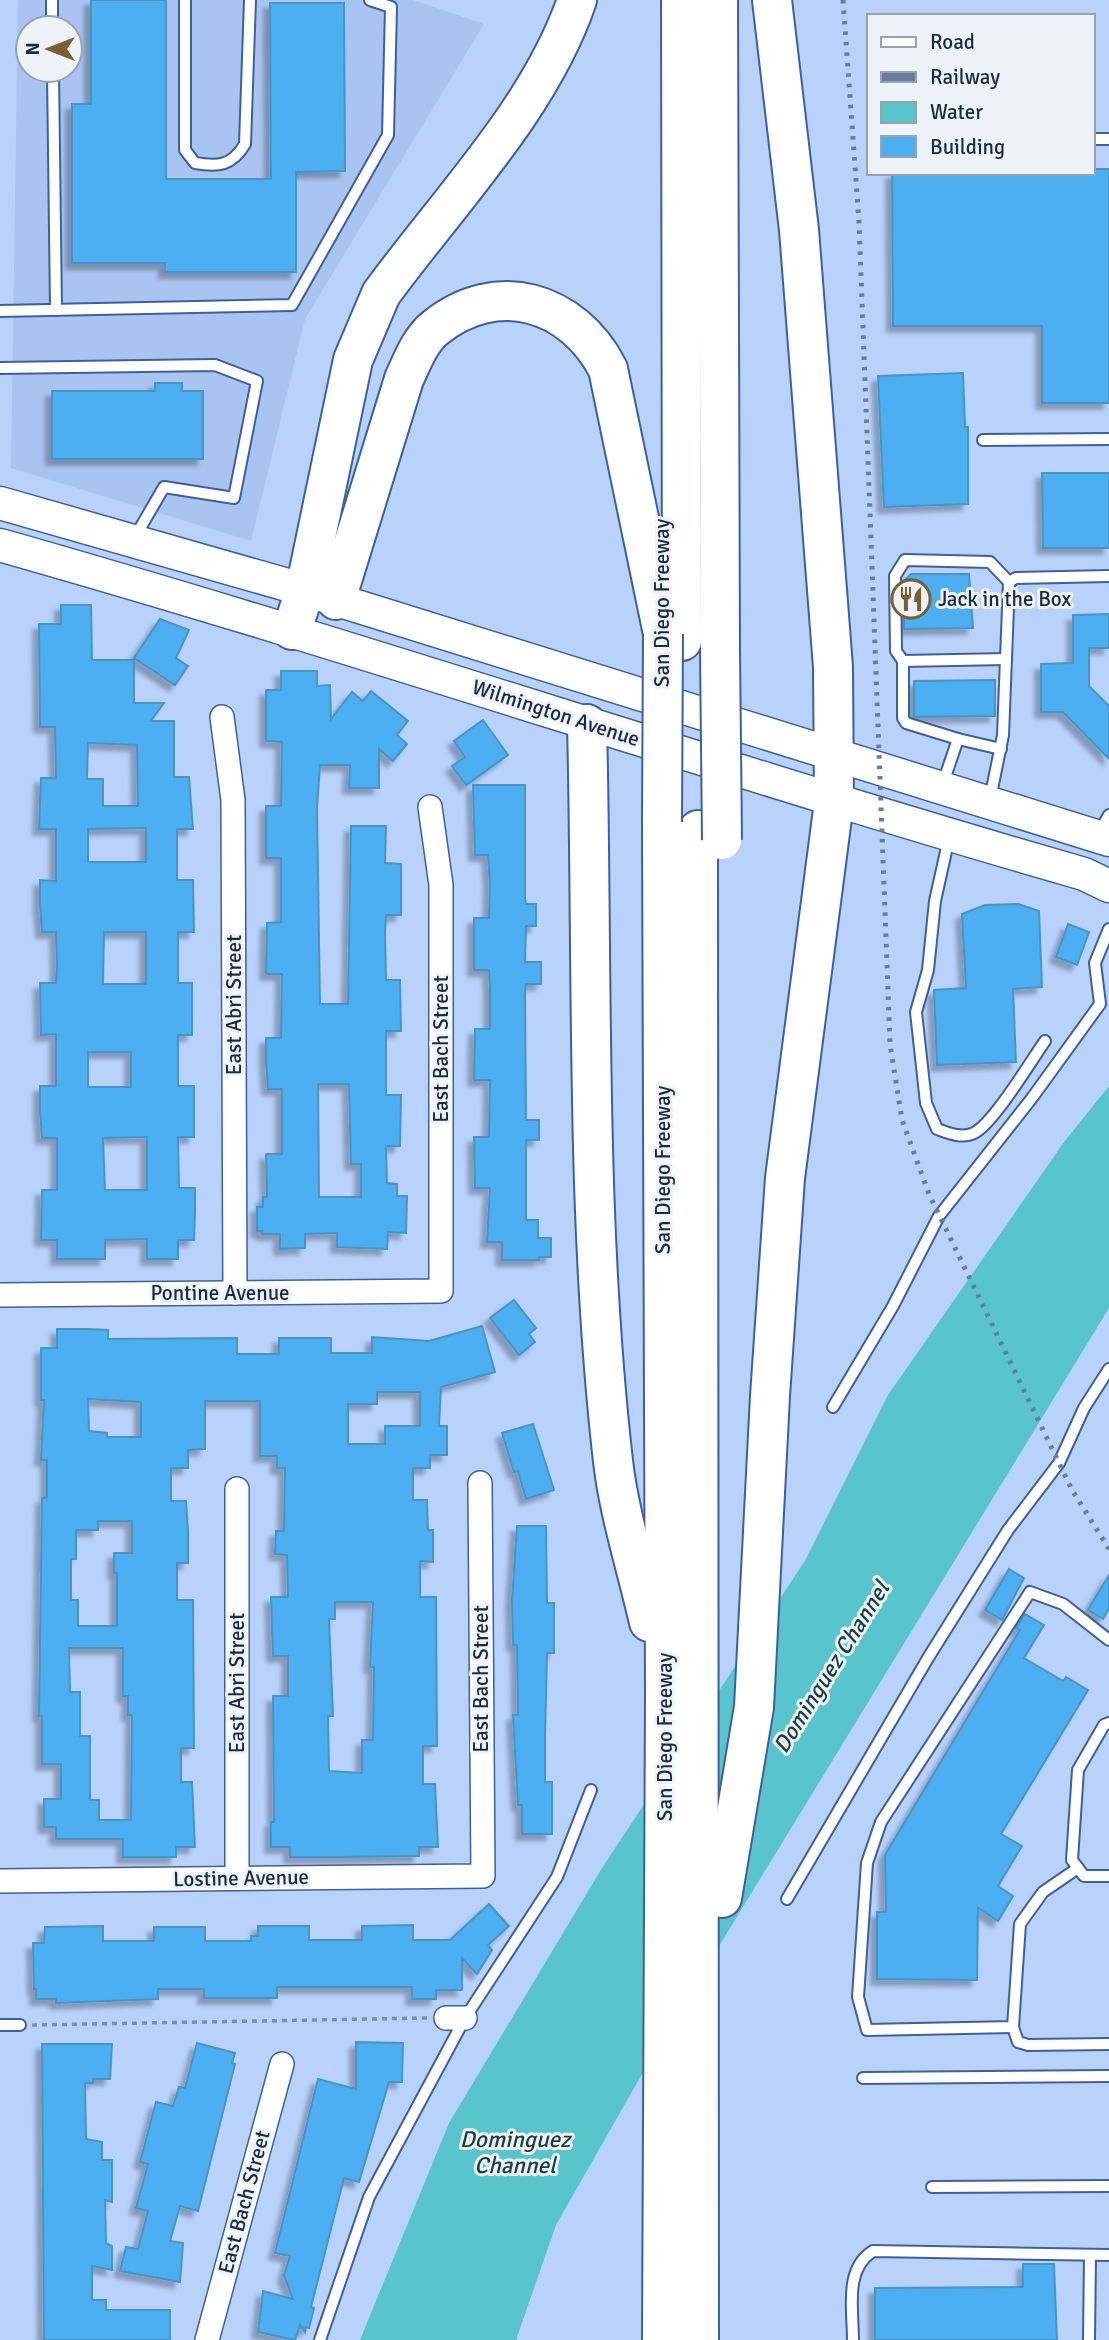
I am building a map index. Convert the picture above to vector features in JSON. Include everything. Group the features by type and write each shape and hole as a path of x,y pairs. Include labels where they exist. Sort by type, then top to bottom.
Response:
{"highway":[{"path":"320,595 353,360 363,331 381,294 532,93 558,47 577,0"},
{"name":"San Diego Freeway","path":"660,0 691,642 692,830 723,1595 721,2340"},
{"path":"681,0 691,642"},
{"path":"691,642 696,0"},
{"name":"San Diego Freeway","path":"662,2340 665,1695 692,830 691,642 718,0"},
{"path":"722,1898 754,1707 762,1533 785,1178 834,802 836,757 833,667 799,230 772,0"},
{"path":"292,630 320,595 404,379 418,350 433,330 481,303 524,303 569,320 598,349 608,369 691,642"},
{"path":"587,724 589,1012 595,1194 614,1463 665,1695"},
{"path":"684,2340 692,2055 692,830"},
{"path":"692,2055 699,2340"}],"main road":[{"name":"Wilmington Avenue","path":"0,503 134,539 320,595 941,789 1105,830"},
{"name":"Wilmington Avenue","path":"0,545 292,630 834,802 1084,874 1109,886"},
{"path":"961,839 989,803"}],"street":[{"name":"East Abri Street","path":"222,717 233,800 235,1293"},
{"name":"East Bach Street","path":"430,807 441,885 441,1291"},
{"name":"Pontine Avenue","path":"0,1295 441,1291"},
{"name":"East Bach Street","path":"480,1483 483,1876"},
{"name":"East Abri Street","path":"237,1489 237,1878"},
{"name":"Lostine Avenue","path":"0,1881 483,1876"},
{"name":"East Bach Street","path":"206,2340 282,2064"}],"lane":[{"path":"186,0 185,150 195,163 216,167 238,155 244,144 250,0"},
{"path":"0,311 292,305 388,135 391,6 370,0"},
{"path":"53,84 57,310"},
{"path":"0,368 215,365 257,382 234,498 164,487 134,539"},
{"path":"983,440 1109,439"},
{"path":"989,803 1001,749 1009,582 990,562 905,560 895,576 897,651 903,661 903,718 906,723 1001,749"},
{"path":"1009,582 1016,578 1109,576"},
{"path":"903,661 1006,659"},
{"path":"941,789 958,739"},
{"path":"961,839 934,901 928,970 916,1012 926,1103 937,1129 955,1136 974,1133 995,1111 1045,1041"},
{"path":"833,1407 893,1306 939,1216 1032,1098 1100,1004 1095,963 1109,929"},
{"path":"787,1899 935,1646 1008,1530 1059,1464 1084,1408 1109,1369"},
{"path":"1013,2027 867,2030 858,1997 867,1863 881,1822 1030,1592 1063,1604 1109,1640"},
{"path":"1109,1723 1104,1726 1078,1770 1072,1860 1084,1876 1109,1876"},
{"path":"320,2340 369,2197 455,2018 557,1877 591,1790"},
{"path":"1078,1868 1043,1892 1020,1924 1013,2027 1018,2042 1028,2045 1109,2044"},
{"path":"0,2025 20,2025"},
{"path":"863,2078 1109,2076"},
{"path":"932,2187 1109,2186"},
{"path":"853,2340 853,2278 860,2259 873,2250 1109,2255"},
{"path":"1089,2340 1090,2255"}],"path":[{"path":"20,2025 455,2018"}],"shaded area":[{"path":"18,0 413,0 484,24 305,319 251,541 11,468 17,84 84,84 84,14 18,14"}],"water":[{"name":"Dominguez Channel","path":"1109,1086 1109,1308 658,2046 556,2225 516,2340 360,2340 449,2123 602,1868 806,1559 888,1395 1064,1142"}],"building":[{"path":"91,0 166,0 166,179 271,179 270,3 344,3 345,171 296,172 296,272 165,272 165,263 72,263 72,104 91,104"},
{"path":"1095,169 1109,169 1109,403 1042,403 1042,326 893,326 892,175 1095,175"},
{"path":"963,373 965,427 968,427 968,504 884,507 878,376"},
{"path":"155,383 182,383 182,391 203,391 203,459 52,459 52,391 155,391"},
{"path":"1042,473 1109,473 1109,548 1043,548"},
{"path":"911,574 969,574 973,628 904,629 904,581"},
{"path":"61,605 91,605 92,660 134,660 134,703 164,703 151,721 174,721 174,777 189,777 193,829 177,829 177,880 193,880 194,932 178,932 178,983 192,983 192,1035 178,1035 178,1086 194,1086 194,1137 178,1137 179,1188 195,1188 195,1212 194,1240 178,1240 178,1259 147,1259 147,1239 105,1240 105,1259 57,1259 57,1240 41,1240 42,1190 57,1190 57,1138 42,1138 40,1086 56,1086 56,1034 41,1035 40,983 56,983 57,965 56,932 42,932 40,904 40,880 56,881 56,829 39,829 41,778 56,778 55,727 40,727 39,624 61,624","holes":["88,743 137,745 138,806 103,806 103,779 87,779","146,828 146,862 88,862 88,829","104,932 146,932 146,984 103,984","88,1052 131,1052 131,1087 88,1087","147,1137 147,1190 105,1190 103,1138"]},
{"path":"1109,614 1109,648 1089,648 1089,686 1109,706 1109,759 1063,712 1041,712 1041,664 1073,663 1073,615"},
{"path":"160,619 189,630 176,658 188,666 175,685 134,658"},
{"path":"281,671 317,671 317,686 330,685 331,719 352,692 363,701 371,691 408,721 397,735 407,744 393,761 379,749 379,788 349,788 350,765 320,765 317,809 320,1004 348,1004 351,826 386,826 385,863 401,864 401,915 386,915 385,933 386,980 400,980 401,1031 386,1031 386,1095 401,1095 400,1146 386,1146 387,1183 397,1184 397,1196 407,1196 406,1233 388,1232 387,1249 337,1247 337,1233 305,1234 305,1248 280,1249 280,1234 262,1234 262,1231 257,1231 257,1207 263,1207 263,1197 267,1197 266,1154 282,1154 282,1089 268,1089 266,1061 266,1038 281,1038 282,974 266,974 267,923 281,922 281,858 266,858 266,806 281,806 282,742 266,741 266,690 281,690","holes":["318,1084 349,1084 351,1164 361,1164 361,1197 319,1197"]},
{"path":"995,680 995,716 914,717 914,681"},
{"path":"483,720 508,755 466,785 452,766 465,757 454,741"},
{"path":"473,785 525,785 525,899 526,904 536,904 536,926 526,926 525,962 541,962 541,984 526,984 525,989 526,1120 539,1120 539,1140 526,1140 526,1220 538,1220 538,1238 551,1238 551,1257 539,1257 539,1260 502,1260 502,1242 487,1242 490,1188 475,1188 474,1137 489,1137 490,1080 474,1080 475,1029 490,1029 490,989 489,970 474,970 474,918 489,918 490,885 488,855 475,855"},
{"path":"1018,904 1039,911 1042,987 1013,989 1016,1062 937,1065 934,990 966,988 962,914 985,905"},
{"path":"1068,924 1089,932 1077,965 1056,957"},
{"path":"514,1300 536,1328 529,1334 535,1342 519,1355 490,1318"},
{"path":"482,1326 495,1372 441,1387 439,1426 447,1426 447,1455 430,1455 430,1468 413,1468 413,1500 427,1500 428,1530 433,1530 433,1562 420,1561 420,1597 436,1597 437,1746 423,1746 423,1784 435,1784 438,1847 419,1847 419,1856 290,1857 290,1847 271,1847 271,1822 274,1822 273,1696 288,1696 288,1656 273,1656 271,1597 288,1597 287,1555 275,1554 276,1531 284,1531 285,1468 277,1468 277,1456 260,1456 260,1401 205,1401 205,1449 188,1450 188,1468 171,1468 171,1501 186,1501 188,1531 188,1563 177,1563 177,1600 193,1600 194,1748 181,1748 181,1782 192,1782 195,1847 176,1847 176,1857 123,1857 123,1839 56,1839 56,1827 44,1827 44,1799 61,1799 61,1764 42,1764 42,1716 39,1716 42,1498 47,1498 47,1460 41,1460 44,1400 41,1400 41,1348 57,1348 57,1329 108,1330 108,1339 237,1338 237,1354 279,1354 279,1338 331,1338 331,1353 372,1353 372,1337 429,1341","holes":["377,1392 420,1392 420,1426 385,1426 385,1444 348,1444 348,1404 377,1404","88,1399 141,1402 141,1437 107,1437 107,1433 89,1431","98,1521 132,1521 132,1553 114,1553 114,1573 117,1573 117,1626 78,1626 78,1600 71,1600 71,1559 76,1559 76,1530 98,1530","335,1602 373,1602 370,1667 374,1667 373,1740 362,1740 362,1773 329,1771 328,1716 333,1716 329,1619 335,1619","69,1648 123,1648 123,1696 128,1696 128,1715 132,1715 131,1820 99,1820 99,1800 90,1800 90,1736 80,1736 80,1692 70,1692"]},
{"path":"533,1424 554,1490 526,1499 502,1433"},
{"path":"517,1526 546,1526 547,1603 554,1603 554,1653 547,1653 545,1737 545,1782 552,1782 552,1834 522,1834 522,1805 518,1805 513,1715 518,1715 517,1645 513,1645 512,1601"},
{"path":"1009,1569 1024,1578 1002,1620 985,1610"},
{"path":"1109,1575 1109,1609 1103,1619 1088,1610"},
{"path":"1025,1614 1044,1625 1024,1658 1063,1681 1066,1677 1088,1690 1001,1834 1022,1846 998,1886 1013,1896 998,1921 978,1908 977,1980 877,1979 877,1912 886,1912 885,1855 1020,1630 1016,1628"},
{"path":"489,1904 509,1926 488,1945 492,1950 477,1974 462,1958 462,1990 436,1990 436,1999 412,1999 412,1987 277,1987 277,1998 204,1998 204,1989 158,1989 158,1999 56,2003 56,1999 36,1999 34,1989 33,1943 44,1943 45,1927 103,1926 103,1941 154,1941 154,1927 205,1927 205,1941 251,1941 251,1936 258,1936 258,1926 309,1926 309,1940 362,1940 362,1926 413,1925 413,1940 450,1940"},
{"path":"356,2042 403,2043 402,2082 389,2082 359,2182 344,2178 311,2307 314,2308 309,2328 306,2327 305,2332 300,2325 295,2340 258,2332 263,2291 293,2299 284,2275 290,2256 275,2253 318,2079 356,2089"},
{"path":"197,2043 235,2053 232,2063 235,2064 198,2211 180,2206 170,2241 183,2243 180,2282 120,2271 126,2247 138,2249 148,2211 136,2208 148,2164 140,2162 156,2102 173,2106 179,2087 185,2088"},
{"path":"42,2044 112,2044 110,2079 93,2079 93,2083 85,2083 86,2139 102,2142 102,2160 112,2160 112,2202 105,2200 106,2243 112,2246 112,2270 92,2266 92,2300 106,2300 106,2310 170,2310 170,2340 44,2340"},
{"path":"1023,2264 1054,2264 1057,2340 875,2340 875,2288 1023,2287"}],"railway":[{"path":"843,0 859,222 890,1044 902,1120 929,1194 1072,1490 1109,1549"}],"place":[{"name":"Jack in the Box","path":"911,599"}]}
